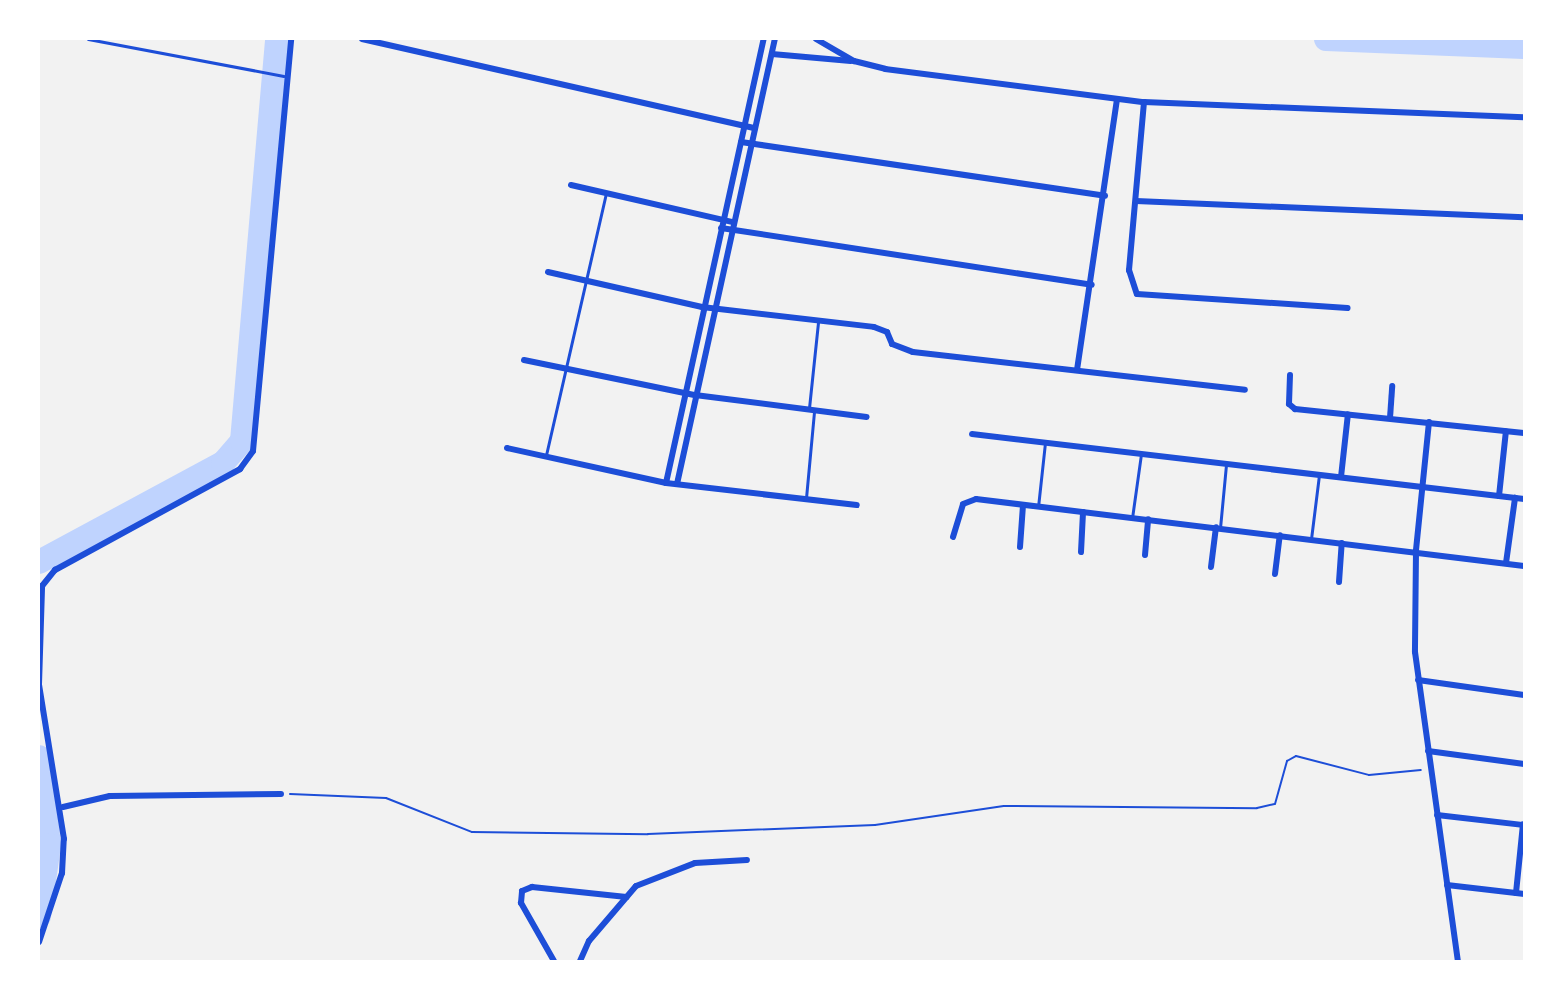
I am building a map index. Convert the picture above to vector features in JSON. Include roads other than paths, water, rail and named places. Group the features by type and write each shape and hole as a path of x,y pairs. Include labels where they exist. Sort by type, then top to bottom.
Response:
{"street":[{"path":"39,942 62,873 63,807 39,684 42,586 55,570 111,543 250,459 258,416 284,76 291,39"},
{"path":"362,39 755,128"},
{"path":"666,483 702,307 764,39"},
{"path":"677,484 775,39"},
{"path":"816,39 854,61"},
{"path":"772,54 854,61 919,75 1144,102 1524,117"},
{"path":"1077,370 1092,285 1117,99"},
{"path":"1144,102 1129,270 1137,294 1348,308"},
{"path":"741,142 1105,196"},
{"path":"571,184 733,222"},
{"path":"1136,201 1524,217"},
{"path":"721,228 1092,285"},
{"path":"548,272 702,307 882,329 892,344 914,352 1245,390"},
{"path":"524,360 695,395 867,417"},
{"path":"1290,375 1289,404 1296,409 1524,433"},
{"path":"1390,418 1392,386"},
{"path":"1341,477 1348,414"},
{"path":"1429,422 1416,551 1418,680 1458,961"},
{"path":"1499,496 1506,431"},
{"path":"972,434 1524,499"},
{"path":"507,448 666,483 857,504"},
{"path":"1506,563 1515,498"},
{"path":"953,537 958,512 969,500 1148,519 1524,566"},
{"path":"1020,547 1023,505"},
{"path":"1081,552 1083,512"},
{"path":"1145,555 1148,519"},
{"path":"1211,567 1218,528"},
{"path":"1275,574 1280,535"},
{"path":"1338,582 1342,543"},
{"path":"1418,680 1524,695"},
{"path":"1428,751 1524,764"},
{"path":"63,807 110,796 281,794"},
{"path":"1437,814 1523,824 1516,893"},
{"path":"580,961 589,941 626,897 668,870 747,860"},
{"path":"1447,885 1524,894"},
{"path":"554,961 521,903 522,891 532,887 626,897"}],"lane":[{"path":"88,39 284,76"},
{"path":"545,457 606,193"},
{"path":"806,499 818,320"},
{"path":"1038,507 1046,443"},
{"path":"1132,518 1141,454"},
{"path":"1218,528 1226,464"},
{"path":"1311,539 1320,475"}],"waterway":[{"path":"39,562 223,463 242,441 277,39"},
{"path":"1326,39 1524,47"},
{"path":"39,757 49,845 39,916"}]}
